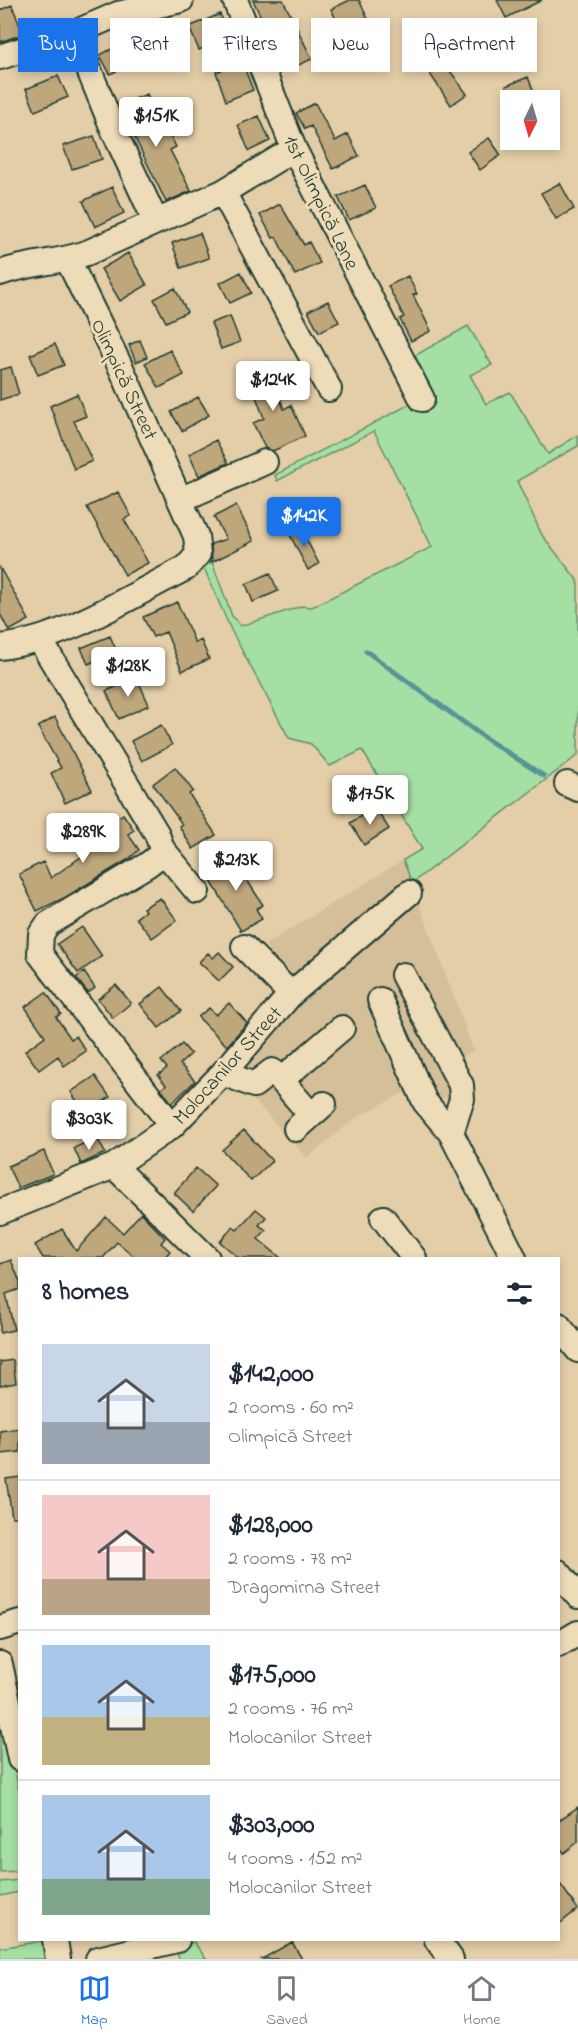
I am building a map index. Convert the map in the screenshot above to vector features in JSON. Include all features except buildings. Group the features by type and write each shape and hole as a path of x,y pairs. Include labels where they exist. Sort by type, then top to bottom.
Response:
{"street":[{"path":"98,18 115,7 182,0"},
{"name":"1st Olimpică Lane","path":"235,0 294,149 422,399"},
{"path":"0,57 18,51"},
{"path":"90,72 113,129 156,222"},
{"path":"0,273 49,261 68,260 223,192 294,149"},
{"path":"223,192 329,389"},
{"name":"Olimpică Street","path":"0,647 40,640 186,568 194,561 199,546 121,368 68,260"},
{"path":"180,500 265,462"},
{"path":"40,640 157,834 162,849 197,891"},
{"path":"162,849 159,856 147,865 48,924 39,940 43,961 172,1126"},
{"name":"Molocanilor Street","path":"0,1212 114,1166 172,1126 223,1073 291,994 409,893"},
{"name":"Molocanilor Street","path":"244,946 291,994"},
{"path":"402,975 461,1085 462,1100 451,1133"},
{"path":"380,1000 425,1102 451,1133 513,1257"},
{"path":"281,1080 342,1028"},
{"path":"223,1073 254,1085 272,1071 310,1116"},
{"path":"114,1166 206,1257"},
{"path":"383,1218 413,1257"},
{"path":"560,1327 578,1352 560,1356"},
{"path":"560,1574 578,1596"},
{"path":"0,1628 18,1623"},
{"path":"0,1664 18,1750"},
{"path":"55,1941 58,1959"},
{"path":"98,1959 173,1941"},
{"path":"438,1941 451,1959"}],"shaded area":[{"path":"403,860 474,1051 456,1059 471,1085 431,1105 421,1084 357,1117 307,1158 240,1085 233,1067 301,989 265,945"}],"green space":[{"path":"468,326 492,365 470,375 486,404 510,392 548,454 578,435 578,446 517,481 542,535 578,581 578,755 412,883 403,860 422,849 362,750 330,766 311,744 289,738 231,630 203,566 212,562 232,616 241,626 302,606 312,607 432,547 374,431 277,481 275,475 414,402 396,366"},
{"path":"0,1697 18,1786 18,1871 0,1872"},
{"path":"18,1880 18,1892 0,1896 0,1882"},
{"path":"48,1941 52,1959 0,1959 0,1948"},
{"path":"194,1942 206,1959 179,1959 176,1947"}],"waterway":[{"path":"366,651 485,738 544,776"}]}
